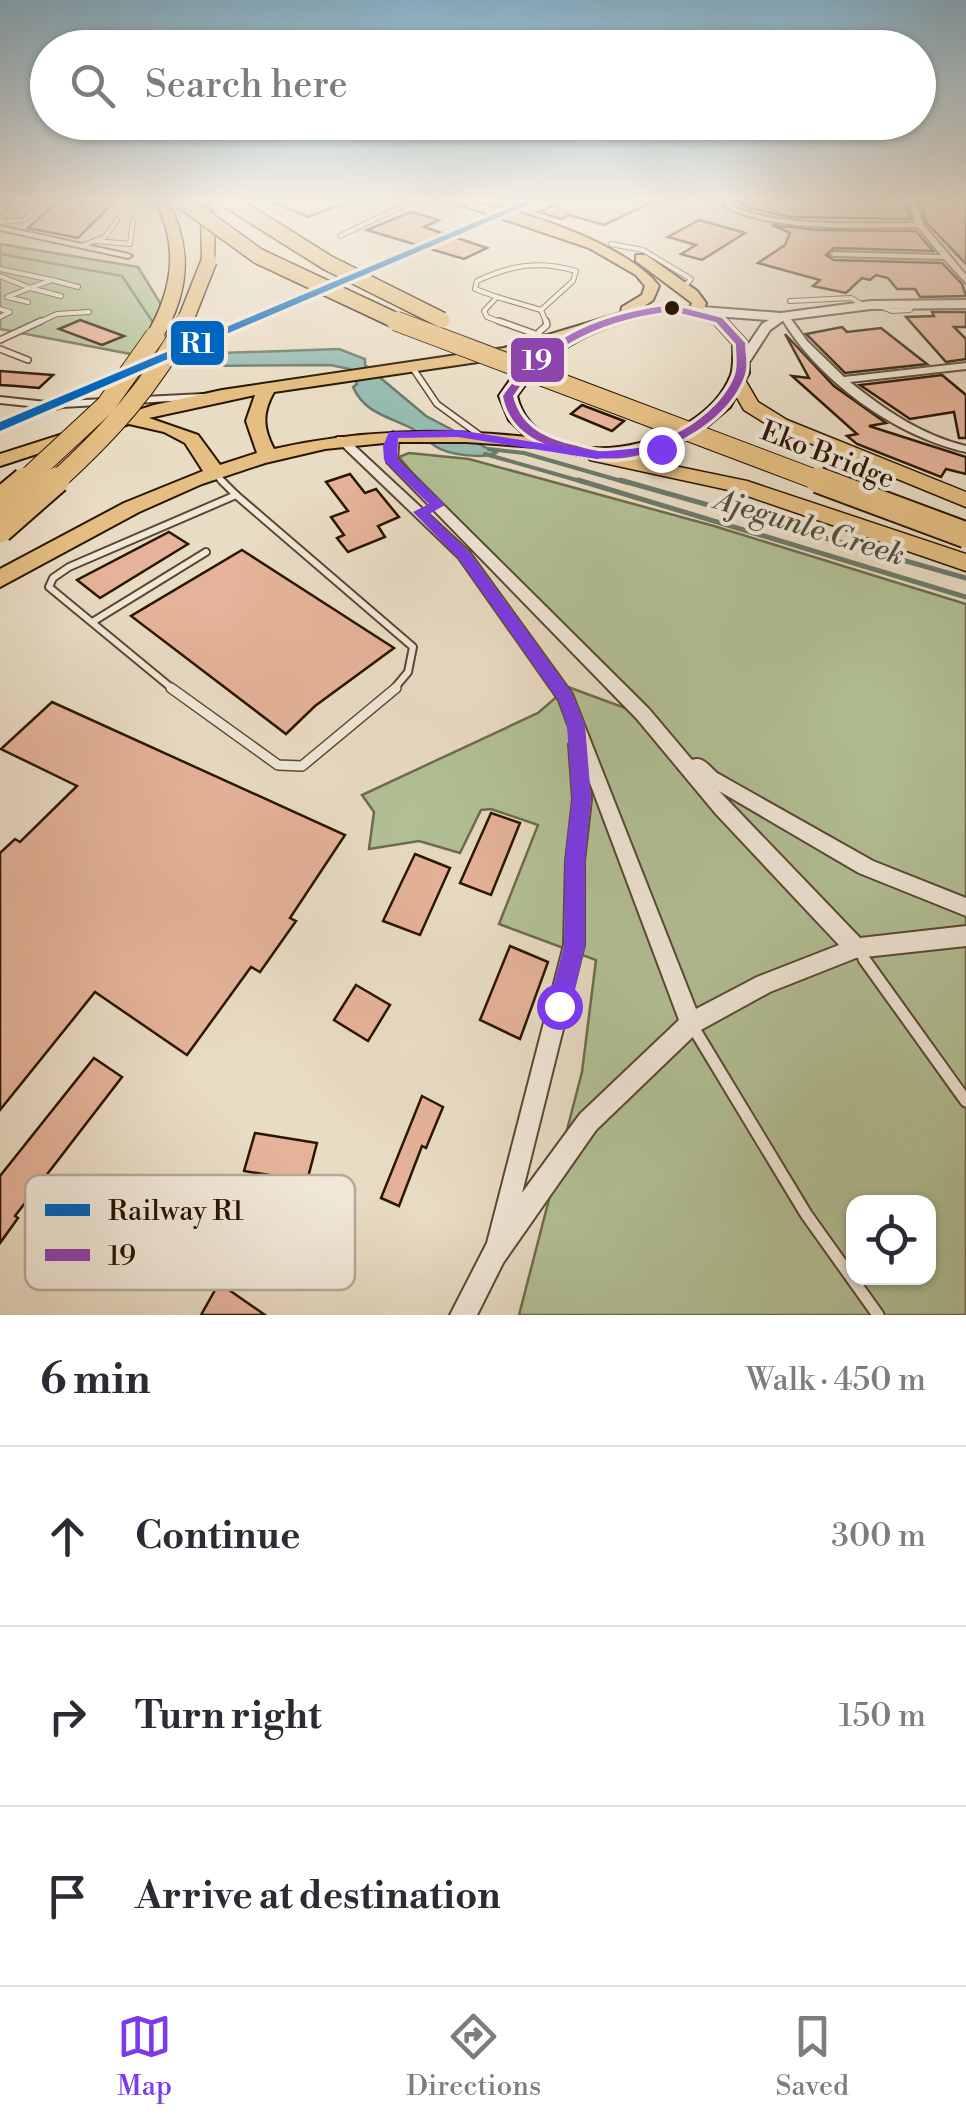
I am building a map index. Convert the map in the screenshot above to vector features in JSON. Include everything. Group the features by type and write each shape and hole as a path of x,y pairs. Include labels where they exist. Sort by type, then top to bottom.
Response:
{"highway":[{"path":"0,501 84,428 136,373 166,318 180,262"},
{"path":"0,530 94,446 170,357 187,327 209,262"},
{"name":"Eko Bridge","path":"271,262 395,319 966,535"},
{"name":"Eko Bridge","path":"327,262 489,341 572,376 966,522"},
{"path":"737,382 751,406 809,438 966,500"},
{"path":"597,456 739,486 966,563"}],"main road":[{"path":"616,319 648,297 652,286 646,273 626,262"},
{"path":"647,262 684,288 698,303 699,310"},
{"path":"0,579 120,514 214,472 268,455 340,440 458,433 561,447 597,456 661,449 702,424 737,382 746,358 732,327 699,310 651,310 588,330 542,357 515,382 508,396 518,422 532,434 561,447"},
{"path":"0,460 125,418 222,396 506,353 546,336 588,330"},
{"path":"268,389 257,404 253,420 254,432 268,455"},
{"path":"125,418 190,437 203,446 214,472"}],"street":[{"path":"699,310 783,317 871,306 966,304"},
{"path":"746,358 766,327 783,317"},
{"path":"783,317 803,341 894,420 933,439 966,448"},
{"path":"846,379 966,366"},
{"path":"48,404 222,396"},
{"path":"0,400 125,418"},
{"path":"393,434 390,460 711,778 866,867 966,906"},
{"path":"340,440 464,555 566,698 691,1023"},
{"path":"420,512 438,505"},
{"path":"643,714 722,808 856,948"},
{"path":"494,1254 574,946 575,860 582,798 576,725"},
{"path":"464,1315 494,1254 588,1122 691,1023 764,984 856,948 966,936"}],"lane":[{"path":"511,264 557,264 576,271 573,281 541,310 476,289 478,281 511,264"},
{"path":"0,269 78,287"},
{"path":"0,276 61,296"},
{"path":"2,298 52,280"},
{"path":"498,297 484,311 487,316 546,336 547,325 541,310"},
{"path":"2,298 28,302"},
{"path":"790,301 843,298 871,306"},
{"path":"0,309 10,312 0,317"},
{"path":"0,340 56,314 89,312"},
{"path":"0,349 28,360"},
{"path":"412,368 437,404 481,436"},
{"path":"214,472 414,647 408,672 398,686 302,766 278,765 188,701 49,587 53,578 70,567 236,495"},
{"path":"94,621 206,552"},
{"path":"856,948 966,1101"},
{"path":"691,1023 806,1214 878,1315"}],"green space":[{"path":"0,262 110,262 138,267 173,324 196,351 172,362 0,329"},
{"path":"409,453 469,459 714,526 966,604 966,1315 519,1315 582,1072 596,960 499,924 538,825 491,809 481,810 460,853 419,841 369,849 374,812 362,795 538,713 568,687 647,716 427,491 399,457"}],"water":[{"path":"339,349 365,359 365,365 426,416 496,453 465,455 435,446 413,429 363,402 353,387 357,384 350,369 330,365 188,366 221,353"}],"building":[{"path":"758,263 942,263 962,284 966,296 920,297 915,289 897,289 888,278 876,275 870,280 862,278 846,293 813,286 820,280"},
{"path":"932,312 966,312 966,327 954,327 966,339 966,359 946,362 906,317 934,316"},
{"path":"80,320 124,336 102,345 59,329"},
{"path":"842,327 847,332 881,328 927,364 845,373 806,334"},
{"path":"785,334 834,386 886,423 869,426 966,457 966,474 946,469 941,477 857,444 847,436 857,434 792,376 809,378"},
{"path":"0,371 53,375 39,388 0,385"},
{"path":"942,375 966,395 966,438 959,438 954,412 910,419 860,385"},
{"path":"582,405 624,421 612,431 571,414"},
{"path":"350,474 365,493 376,489 399,517 378,526 385,537 348,552 337,538 344,535 331,517 348,511 326,482"},
{"path":"169,532 188,544 100,598 77,580"},
{"path":"242,550 394,648 315,706 286,734 131,616"},
{"path":"52,702 345,835 290,918 296,921 260,972 251,967 187,1055 95,992 0,1110 0,853 15,839 20,842 77,786 1,749"},
{"path":"491,813 520,823 491,895 460,883"},
{"path":"415,854 450,868 420,935 383,921"},
{"path":"510,946 548,962 520,1039 480,1020"},
{"path":"356,985 390,1005 368,1041 334,1020"},
{"path":"94,1058 122,1077 47,1175 25,1175 25,1203 0,1243 0,1176"},
{"path":"422,1096 443,1107 426,1148 422,1146 399,1206 381,1198"},
{"path":"255,1133 317,1143 309,1175 244,1171"},
{"path":"215,1290 229,1290 265,1315 201,1315"}],"waterway":[{"name":"Ajegunle Creek","path":"46,262 122,276 154,324"},
{"name":"Ajegunle Creek","path":"178,349 210,359"},
{"path":"489,449 524,453 628,483"},
{"name":"Ajegunle Creek","path":"485,454 587,483"},
{"name":"Ajegunle Creek","path":"578,480 966,597"},
{"path":"620,480 966,578"}],"rail line":[{"name":"R1","path":"0,427 388,262"}],"transit line":[{"name":"19","path":"672,308 719,320 741,343 741,373 723,403 692,431 650,449 603,455 552,443 518,420 508,396 521,377 557,345 625,316 672,308"}],"route":[{"path":"559,1006 574,946 575,860 582,798 576,725 566,698 464,555 420,512 438,505 390,460 390,446 393,434 458,433 561,447 597,456 661,449"}]}
